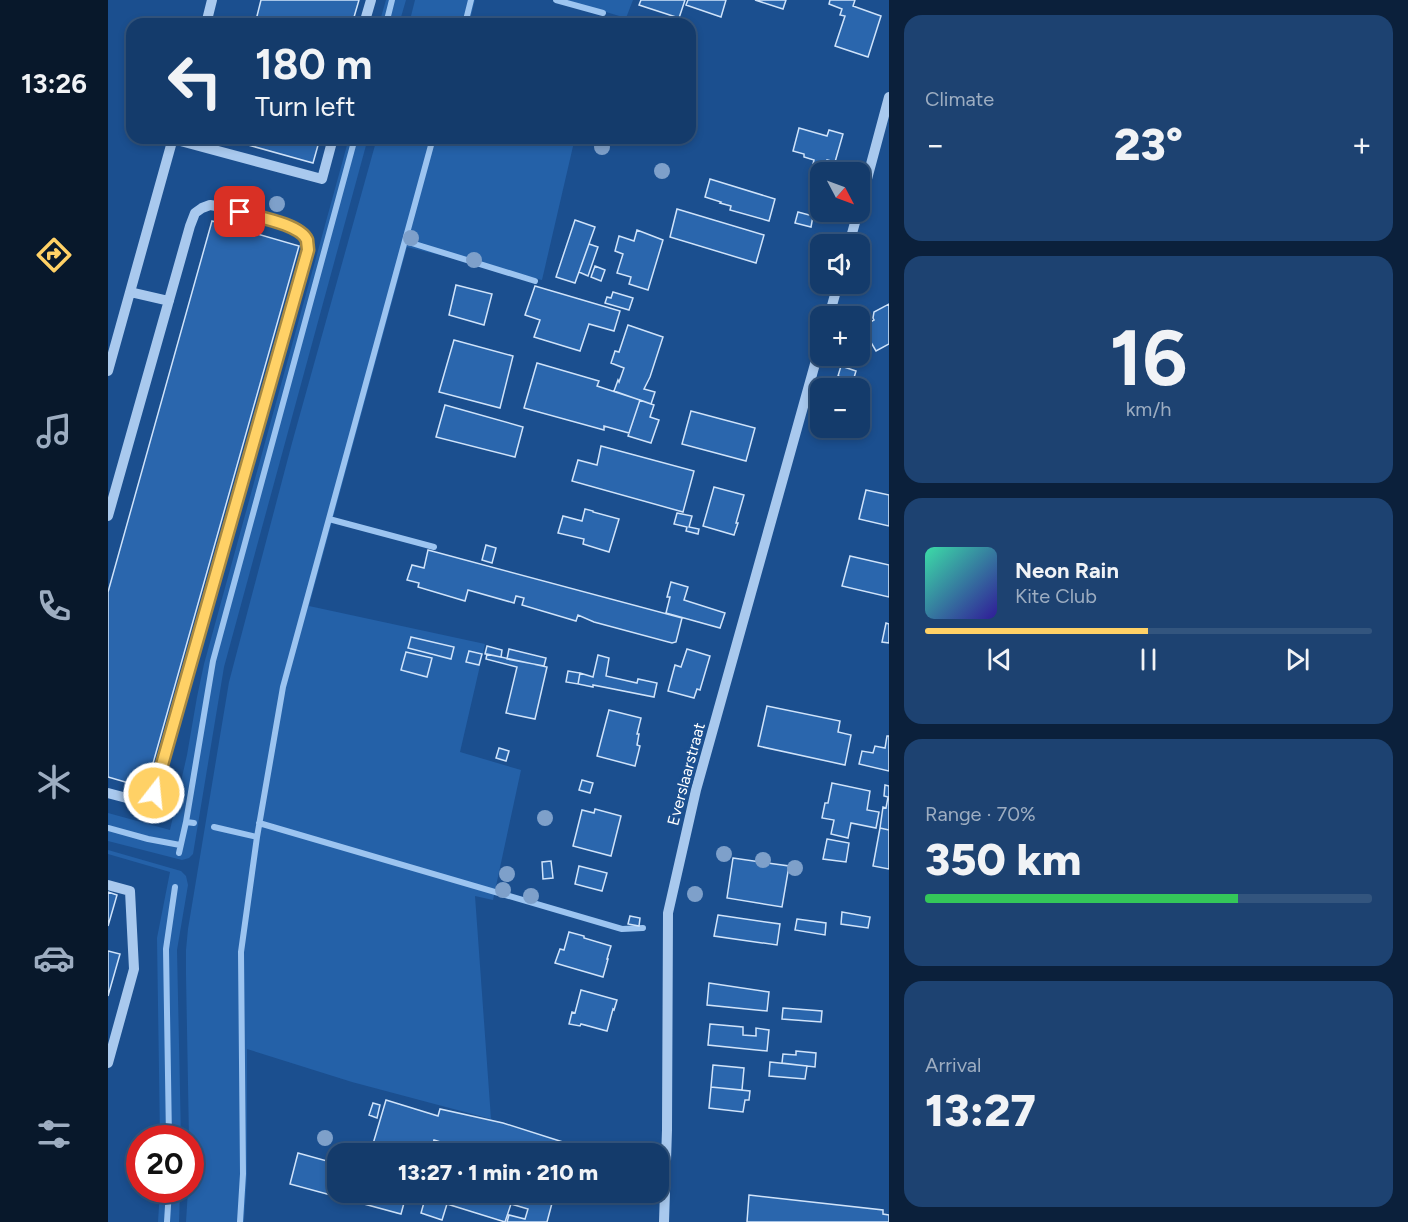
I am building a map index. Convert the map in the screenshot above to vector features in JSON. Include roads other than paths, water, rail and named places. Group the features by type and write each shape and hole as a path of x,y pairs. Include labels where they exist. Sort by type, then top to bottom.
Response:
{"street":[{"path":"208,18 212,0"},
{"path":"366,18 370,0"},
{"path":"870,168 889,97"},
{"path":"108,371 171,144"},
{"path":"195,144 322,179 331,144"},
{"path":"108,516 195,213 210,205 293,227 307,241 308,250 154,793 147,800 138,801 108,793"},
{"path":"130,292 169,301"},
{"name":"Everslaarstraat","path":"664,1222 667,1130 668,913 696,790 814,366"},
{"path":"108,885 130,891 134,969 108,1063"}],"waterway":[{"path":"388,18 392,0"},
{"path":"466,18 471,0"},
{"path":"556,0 603,13"},
{"path":"194,823 186,822 213,661 353,144"},
{"path":"240,1222 243,1174 241,952 257,837 283,687 431,144"},
{"path":"405,241 535,281"},
{"path":"329,519 434,547"},
{"path":"179,853 186,822"},
{"path":"259,823 622,929 643,928"},
{"path":"214,827 257,837"},
{"path":"108,828 180,845"},
{"path":"169,1125 166,949 175,887"},
{"path":"167,1222 168,1203"}]}
